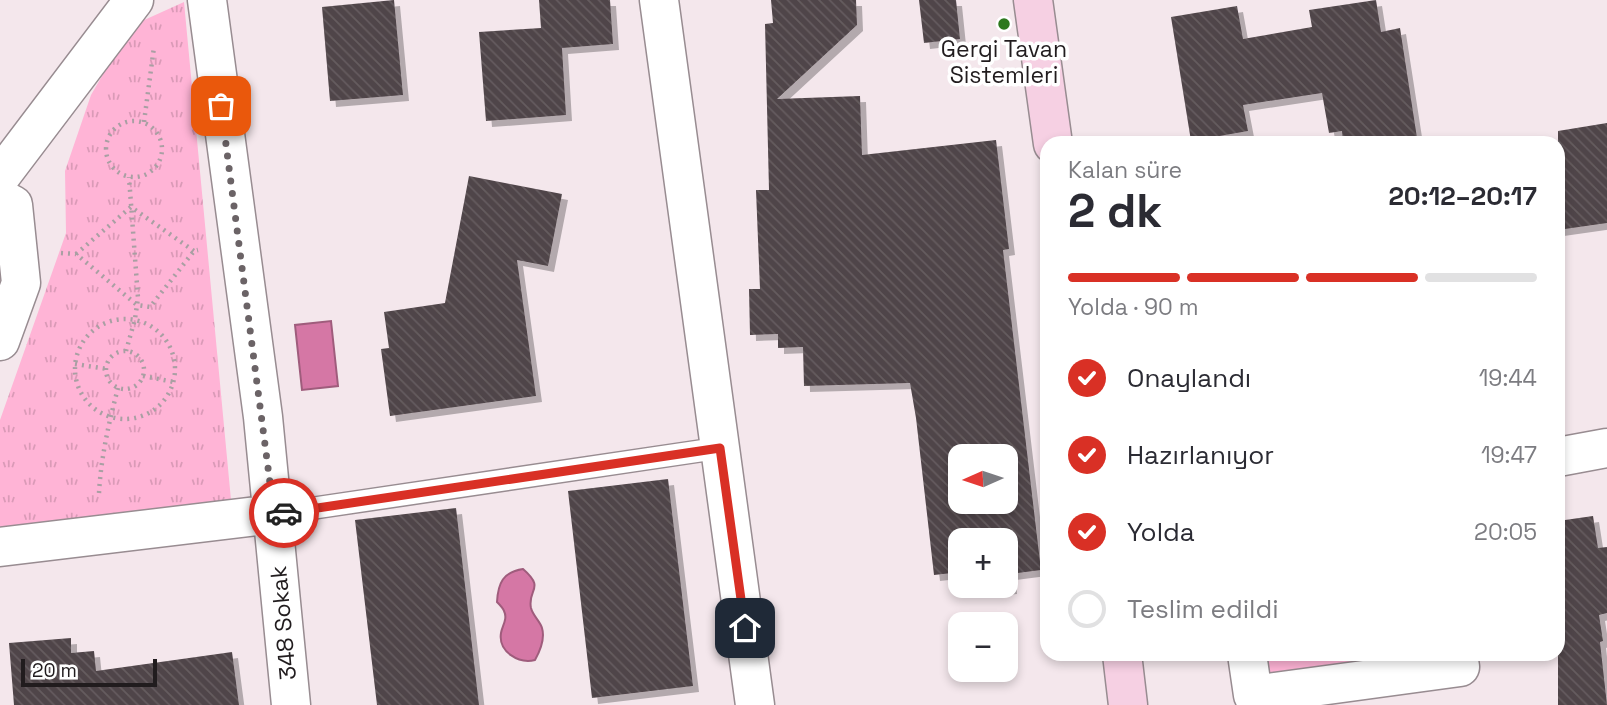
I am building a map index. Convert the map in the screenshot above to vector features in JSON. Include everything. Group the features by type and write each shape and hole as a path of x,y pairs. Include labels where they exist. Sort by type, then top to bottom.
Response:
{"street":[{"path":"0,177 134,0"},
{"name":"348 Sokak","path":"207,0 274,514 291,705"},
{"path":"659,0 755,705"},
{"path":"1033,0 1052,136"},
{"path":"0,198 13,205 19,266 0,341"},
{"path":"1565,456 1607,448"},
{"path":"0,547 274,514"},
{"path":"1123,661 1128,705"},
{"path":"1248,661 1253,695 1460,667 1459,661"}],"lane":[{"path":"274,514 720,448"}],"path":[{"path":"144,122 155,41"},
{"path":"126,121 144,122 152,127 161,142 160,160 147,174 129,177 120,174 107,160 106,141 110,132 126,121"},
{"path":"126,351 137,305 129,177"},
{"path":"131,207 194,251"},
{"path":"19,266 76,254 131,207"},
{"path":"76,254 137,305 150,307 194,251 239,237"},
{"path":"118,319 135,319 151,325 163,335 172,350 176,365 174,382 157,409 143,417 127,420 110,418 94,410 83,397 76,382 75,364 79,347 89,333 103,323 118,319"},
{"path":"126,351 137,355 141,360 144,365 143,376 140,382 131,388 118,388 110,380 107,369 111,358 126,351"},
{"path":"75,364 107,369"},
{"path":"143,376 174,382"},
{"path":"97,535 100,472 118,388"}],"green space":[{"path":"184,2 231,500 0,528 0,420 66,233 65,171 91,95 131,26"},
{"path":"1260,661 1409,661 1263,684"}],"shaded area":[{"path":"331,321 338,386 302,390 295,325"},
{"path":"523,569 535,585 531,608 543,632 537,656 535,660 529,661 516,658 503,646 501,633 505,614 497,602 499,589 506,576"}],"building":[{"path":"394,0 403,95 330,101 322,7"},
{"path":"539,0 610,0 613,44 562,48 566,115 486,121 479,32 541,28"},
{"path":"771,0 856,0 857,25 777,99 860,96 862,155 996,140 1009,249 1003,250 1040,570 1018,573 1018,528 948,528 948,573 934,575 910,383 804,386 803,347 778,348 778,334 750,335 749,289 760,289 756,190 769,190 765,24 773,23"},
{"path":"919,0 956,0 960,39 924,43"},
{"path":"1376,0 1381,32 1400,28 1417,136 1342,136 1342,131 1329,133 1322,93 1243,105 1248,131 1220,136 1190,136 1171,17 1237,6 1243,39 1312,27 1309,10"},
{"path":"1607,123 1607,223 1565,229 1565,136 1558,136 1558,131"},
{"path":"469,176 562,194 548,266 517,260 536,396 390,416 381,349 389,348 384,312 445,303"},
{"path":"668,479 693,686 592,698 568,491"},
{"path":"456,508 479,705 377,705 355,520"},
{"path":"1593,516 1598,548 1607,547 1607,613 1599,615 1607,705 1558,705 1558,661 1565,661 1565,520"},
{"path":"71,638 71,653 94,651 96,671 232,652 239,705 14,705 9,643"}],"way so far":[{"path":"221,106 274,514 284,513"}],"place":[{"name":"Gergi Tavan Sistemleri","path":"1004,24"}],"route":[{"path":"284,513 720,448 745,628"}]}
